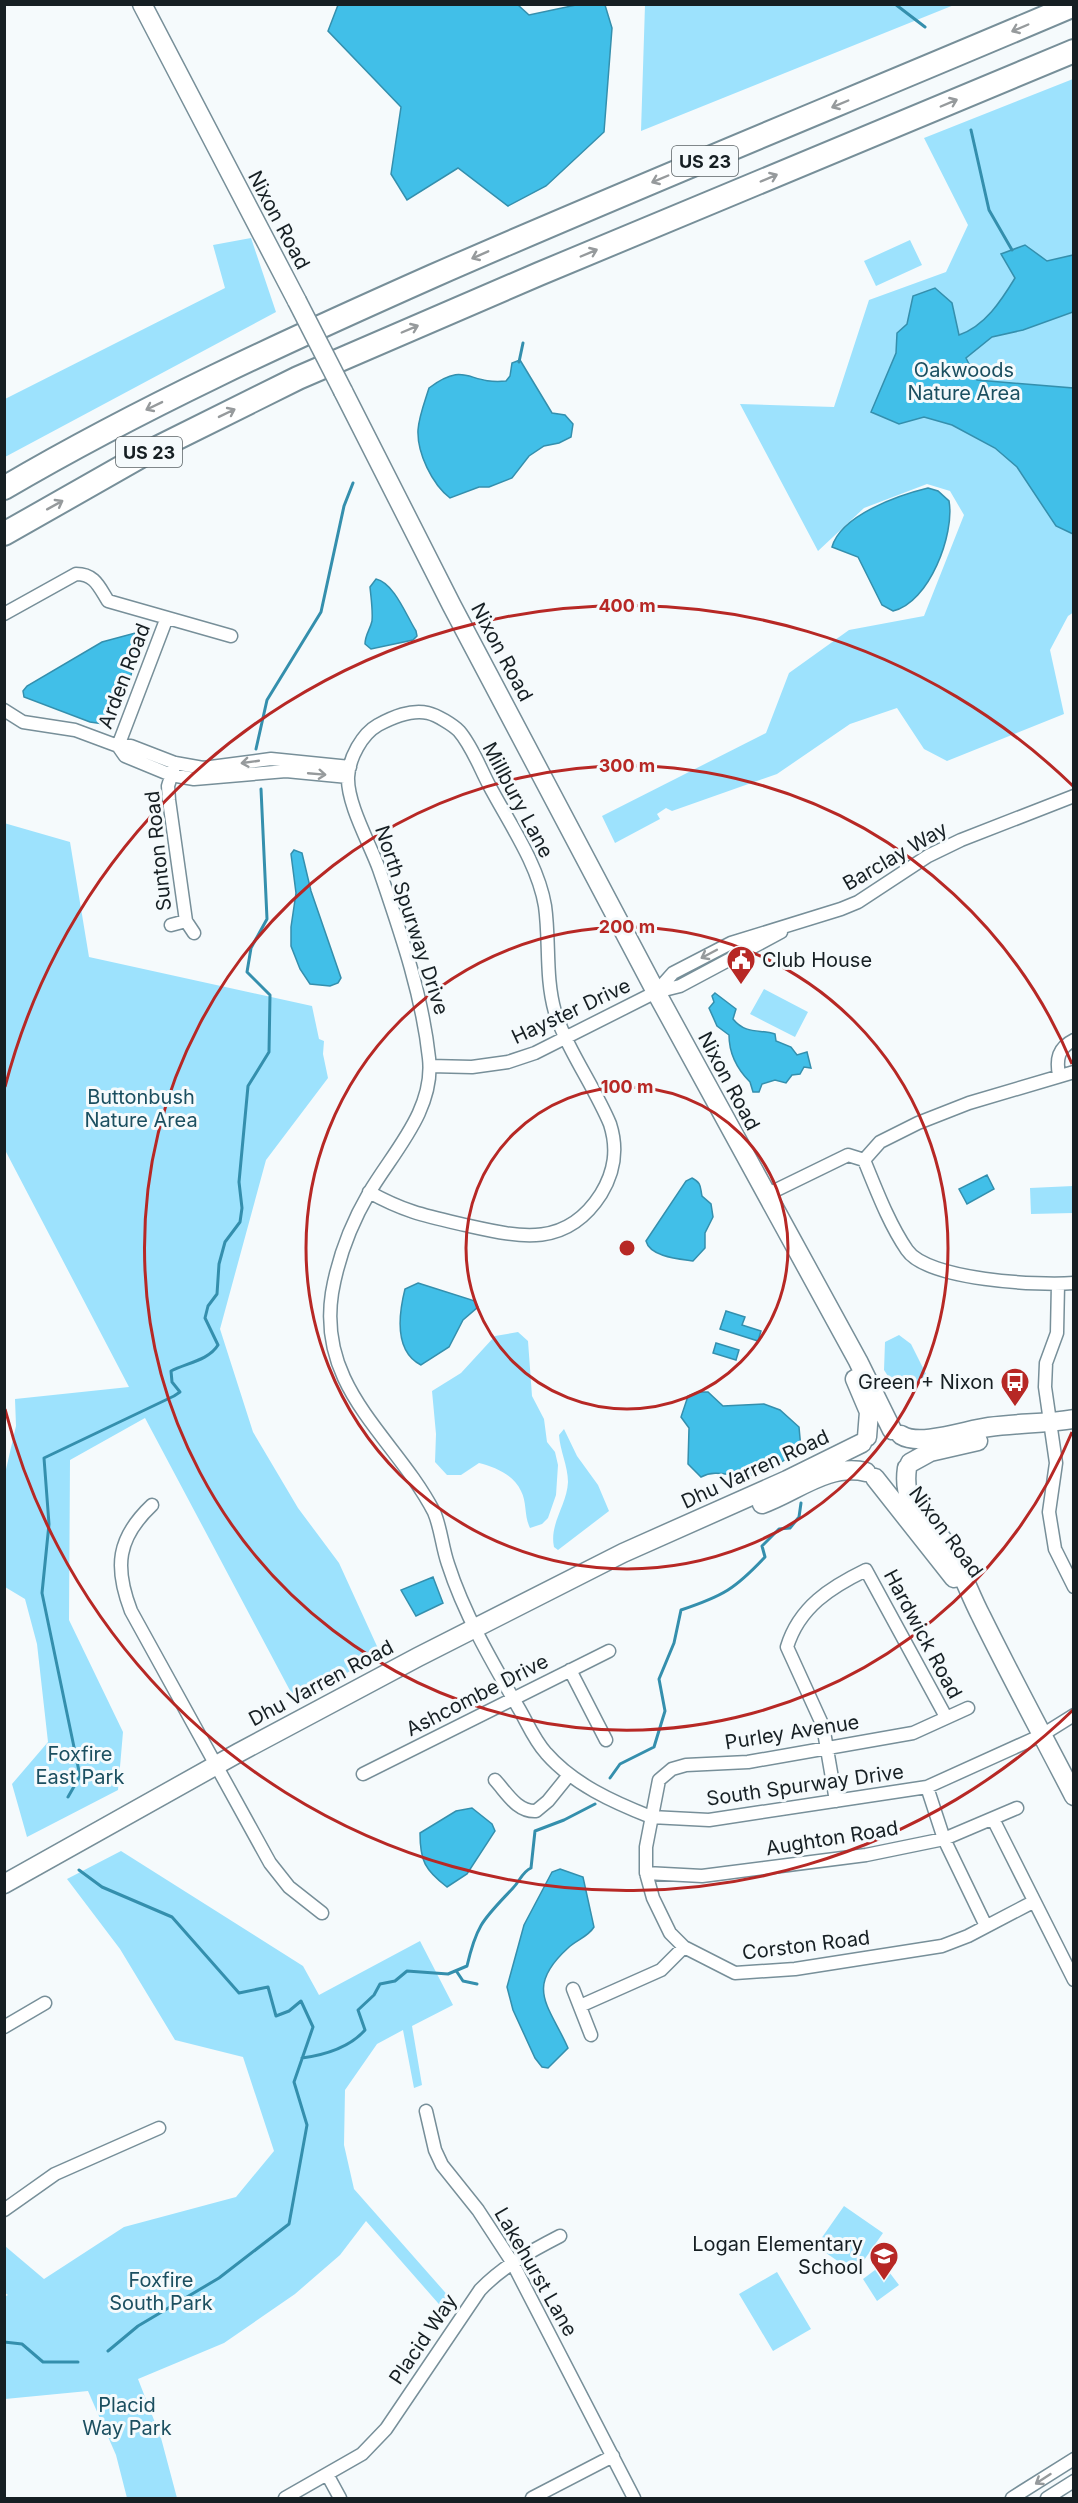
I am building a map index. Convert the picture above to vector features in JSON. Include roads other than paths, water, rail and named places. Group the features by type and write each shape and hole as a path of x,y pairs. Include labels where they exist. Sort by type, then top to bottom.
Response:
{"highway":[{"name":"US 23","path":"4,488 146,410 338,318 515,240 1074,5"},
{"name":"US 23","path":"4,534 154,450 298,378 539,274 1074,51"}],"main road":[{"name":"Nixon Road","path":"141,4 343,391 452,606 656,992 805,1264 831,1316 897,1433"},
{"name":"Nixon Road","path":"831,1316 869,1412 864,1440"},
{"path":"1025,1426 994,1437 930,1452 892,1478 871,1475 861,1458 864,1440 882,1429 897,1433 908,1440 991,1427 1025,1426 1074,1419"},
{"path":"897,1433 909,1450 908,1465"},
{"name":"Dhu Varren Road","path":"666,1536 864,1440"},
{"name":"Nixon Road","path":"908,1465 905,1485 910,1501 946,1545 979,1614 1074,1796"},
{"name":"Dhu Varren Road","path":"4,1884 216,1766 475,1628 622,1553 774,1500 830,1472 843,1469 871,1475"},
{"name":"Nixon Road","path":"871,1475 920,1538 947,1568 979,1614"}],"street":[{"path":"4,614 76,574 86,574 95,580 108,602 166,620 231,636"},
{"name":"Arden Road","path":"118,746 166,620"},
{"path":"4,710 23,722 75,730 118,746 131,746 173,769 203,768 271,759 287,766 349,772"},
{"name":"Millbury Lane","path":"349,772 368,731 397,714 429,713 458,729 475,757 537,877 545,904 549,984 556,1014 601,1101 615,1142 614,1162 599,1196 582,1216 567,1227 551,1233 509,1235 406,1211 369,1192"},
{"name":"Sunton Road","path":"173,769 169,800 186,921 194,933"},
{"name":"North Spurway Drive","path":"349,772 355,809 378,866 412,970 426,1028 430,1066 423,1104 411,1130 369,1192 353,1224 339,1263 332,1294 330,1326 345,1380 361,1411 435,1515 448,1566 475,1628"},
{"name":"Barclay Way","path":"656,992 680,986 803,919 832,913 858,902 928,856 961,840 1002,822 1074,796"},
{"path":"171,925 186,921"},
{"name":"Hayster Drive","path":"430,1066 472,1067 508,1062 535,1053 565,1035 656,992"},
{"path":"1059,1075 1059,1053 1064,1045 1074,1040"},
{"path":"864,1160 880,1142 918,1123 969,1103 1074,1072"},
{"path":"766,1195 848,1155 864,1160 908,1252 923,1264 996,1282 1074,1283"},
{"path":"1058,1284 1057,1334 1046,1363 1045,1387 1056,1463 1049,1512 1055,1549 1074,1587"},
{"path":"152,1505 131,1526 124,1541 122,1575 125,1595 140,1630 276,1872 289,1887 322,1913"},
{"name":"Hardwick Road","path":"826,1747 823,1726 787,1647 792,1629 820,1596 866,1570 946,1717"},
{"name":"South Spurway Drive","path":"475,1628 542,1749 569,1775 592,1790 651,1818 709,1820 927,1787 1042,1735 1074,1715"},
{"name":"Ashcombe Drive","path":"363,1774 609,1651"},
{"path":"570,1670 606,1740"},
{"name":"Purley Avenue","path":"651,1818 659,1780 672,1769 686,1765 748,1762 913,1733 968,1708"},
{"path":"826,1747 836,1801"},
{"path":"495,1780 524,1811 536,1811 548,1801 569,1775"},
{"path":"927,1787 944,1839 986,1926"},
{"name":"Aughton Road","path":"646,1873 702,1876 866,1855 944,1839 1017,1808"},
{"name":"Corston Road","path":"651,1818 646,1847 646,1873 652,1898 670,1933 684,1947 735,1973 770,1972 942,1946 1033,1902"},
{"path":"993,1819 1074,1980"},
{"path":"580,2006 661,1970 684,1947"},
{"path":"573,1989 591,2035"},
{"path":"4,2027 45,2003"},
{"name":"Lakehurst Lane","path":"426,2111 435,2150 442,2165 478,2210 512,2262 634,2499"},
{"path":"4,2210 55,2174 159,2128"},
{"name":"Placid Way","path":"285,2499 328,2476 362,2454 386,2429 480,2290 493,2276 512,2262 560,2236"},
{"path":"532,2499 613,2456"},
{"path":"1012,2499 1074,2459"},
{"path":"328,2476 340,2499"},
{"path":"1047,2499 1074,2481"}],"waterway":[{"path":"895,4 925,27"},
{"path":"971,130 989,210 1012,250"},
{"path":"519,362 523,343"},
{"path":"256,749 267,700 321,612 344,506 353,483"},
{"path":"68,1797 80,1776 42,1593 49,1524 44,1458 174,1396 180,1392 172,1382 171,1371 203,1358 218,1345 205,1318 208,1306 217,1294 219,1264 225,1242 240,1222 242,1208 239,1182 248,1086 269,1052 270,995 247,972 251,948 267,919 261,789"},
{"path":"610,1778 620,1764 654,1747 665,1711 659,1679 674,1643 681,1610 718,1596 745,1577 765,1557 762,1546 779,1529 790,1528 799,1517 801,1503"},
{"path":"302,2058 336,2049 359,2036 365,2030 358,2010 374,1995 380,1984 395,1981 407,1971 448,1974 467,1966 474,1940 483,1922 523,1874 531,1868 535,1831 564,1820 595,1804"},
{"path":"79,1870 102,1887 172,1917 239,1993 268,1987 276,2016 289,2011 301,2001 313,2027 294,2082 307,2125 289,2224 219,2278 138,2326 108,2351"},
{"path":"457,1972 463,1981 477,1984"},
{"path":"4,2342 22,2344 43,2362 78,2362"}],"place":[{"name":"Club House","path":"741,986"},
{"name":"Green + Nixon","path":"1015,1408"},
{"name":"Logan Elementary School","path":"884,2282"}],"park label":[{"name":"Oakwoods Nature Area","path":"964,382"},
{"name":"Buttonbush Nature Area","path":"141,1108"},
{"name":"Foxfire East Park","path":"80,1766"},
{"name":"Foxfire South Park","path":"161,2292"},
{"name":"Placid Way Park","path":"127,2416"}]}
